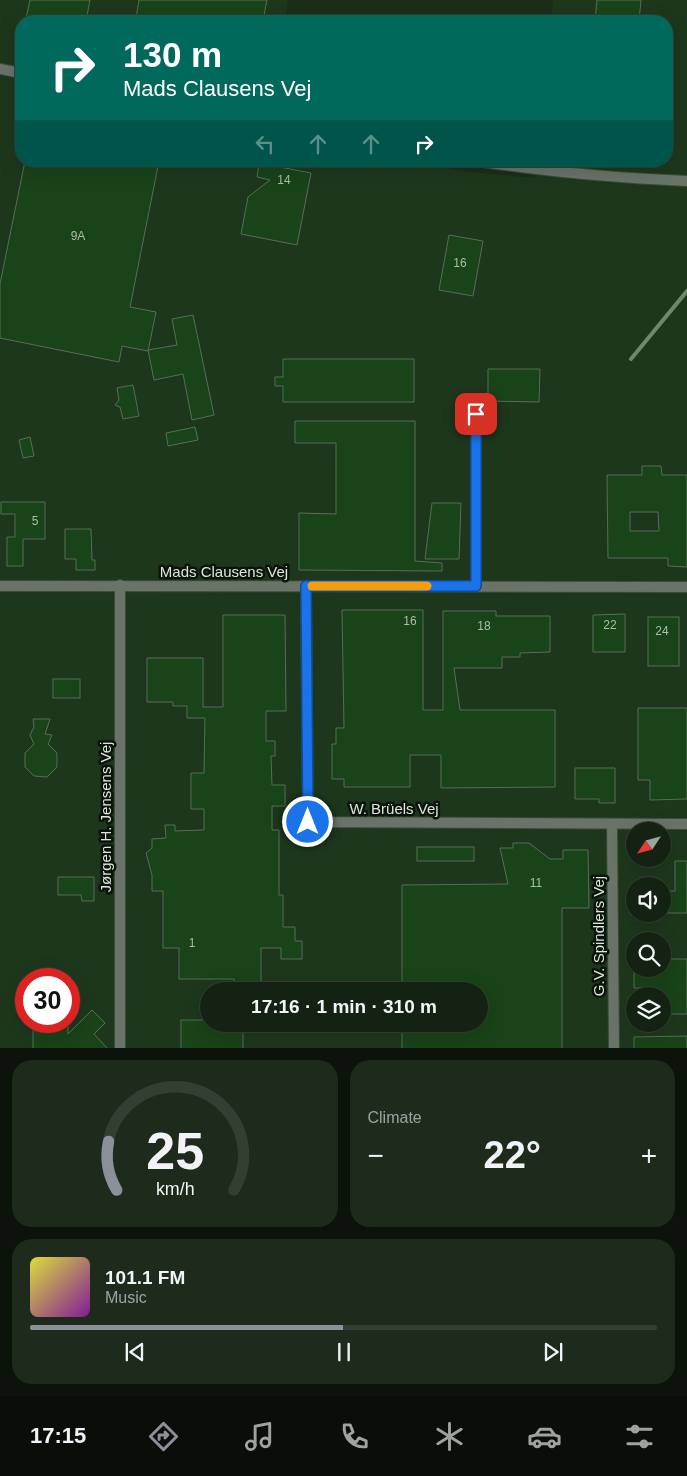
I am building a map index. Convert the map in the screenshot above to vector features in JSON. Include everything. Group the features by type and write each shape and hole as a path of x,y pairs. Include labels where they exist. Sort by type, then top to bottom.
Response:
{"street":[{"path":"0,69 15,72"},
{"path":"516,167 621,178 687,181"},
{"path":"476,414 476,586"},
{"name":"Jørgen H. Jensens Vej","path":"120,585 120,1048"},
{"name":"Mads Clausens Vej","path":"0,586 687,587"},
{"name":"W. Brüels Vej","path":"306,586 308,822 687,824"},
{"name":"G.V. Spindlers Vej","path":"612,824 614,1048"}],"shaded area":[{"path":"0,0 288,0 286,15 15,15 15,167 443,167 463,171 535,178 536,167 673,167 673,15 552,15 553,0 687,0 687,1048 0,1048"}],"building":[{"path":"30,0 90,0 87,15 27,15"},
{"path":"139,0 267,0 264,15 136,15"},
{"path":"597,0 641,0 640,15 596,15"},
{"path":"24,167 158,167 130,307 156,312 148,351 122,346 119,362 0,338 0,284"},
{"path":"258,167 280,167 311,173 297,245 241,234 248,197 270,180 257,177"},
{"path":"449,235 483,241 473,296 439,290"},
{"path":"193,315 214,415 192,420 183,374 154,380 148,350 177,345 172,319"},
{"path":"283,359 414,359 414,402 283,402 283,386 275,386 275,377 283,377"},
{"path":"488,369 540,369 539,402 488,401"},
{"path":"133,385 139,416 123,419 120,407 115,405 119,400 117,388"},
{"path":"295,421 415,421 415,561 442,563 442,571 299,570 299,513 336,514 336,443 295,443"},
{"path":"195,427 198,440 168,446 166,433"},
{"path":"30,437 34,456 23,458 19,440"},
{"path":"642,466 661,466 662,475 687,475 687,567 668,566 668,558 608,558 607,475 642,475","holes":["630,512 658,512 659,531 630,531"]},
{"path":"1,502 45,502 45,539 23,539 23,566 7,566 7,537 15,537 15,514 1,514"},
{"path":"432,503 461,503 459,559 425,559"},
{"path":"65,529 91,529 92,560 95,560 95,570 76,570 76,559 65,559"},
{"path":"342,610 423,610 423,710 443,710 443,611 496,611 496,616 550,616 550,652 520,653 520,657 502,657 502,668 454,668 460,710 555,710 555,787 441,788 441,755 410,755 410,787 344,787 344,779 332,779 332,744 336,744 336,728 344,728"},
{"path":"625,614 625,652 593,652 593,615"},
{"path":"223,615 285,615 286,711 266,711 266,741 275,741 275,756 271,756 272,785 285,785 285,806 272,806 272,830 279,830 279,895 283,895 283,927 295,927 295,941 302,941 302,959 281,959 281,948 261,948 261,982 234,982 234,979 179,979 179,948 163,948 163,891 152,891 152,875 146,853 152,848 152,839 166,838 165,825 175,825 175,831 204,830 204,809 191,809 191,773 204,773 205,718 187,718 187,706 173,706 173,702 147,702 147,658 203,658 203,707 223,707"},
{"path":"648,617 679,617 679,666 648,666"},
{"path":"53,679 80,679 80,698 53,698"},
{"path":"638,708 687,708 687,799 650,800 650,780 638,780"},
{"path":"33,719 50,719 45,734 52,735 48,744 57,753 57,767 47,777 34,776 25,767 25,753 34,744 30,735 34,727"},
{"path":"575,768 615,768 615,803 599,803 599,799 575,799"},
{"path":"513,843 529,843 550,859 563,859 563,850 588,850 589,908 562,908 562,1048 402,1048 402,1032 488,1032 488,982 402,982 402,885 508,884 500,848 513,848"},
{"path":"417,847 474,847 474,861 417,861"},
{"path":"675,861 687,861 687,913 671,913 671,891 675,891"},
{"path":"58,877 94,877 94,901 82,901 81,895 58,895"},
{"path":"671,959 687,959 687,1014 671,1014 671,987 634,987 634,977 671,977"},
{"path":"92,1010 105,1023 94,1034 107,1048 33,1048 33,1033 80,1033 80,1022"},
{"path":"181,1020 200,1020 200,1032 243,1032 243,1048 181,1048"},
{"path":"687,1036 687,1048 634,1048 634,1037"}],"waterway":[{"path":"631,359 687,291"}],"slow traffic":[{"path":"312,586 427,586"}],"route":[{"path":"308,822 306,586 476,586 476,414"}]}
